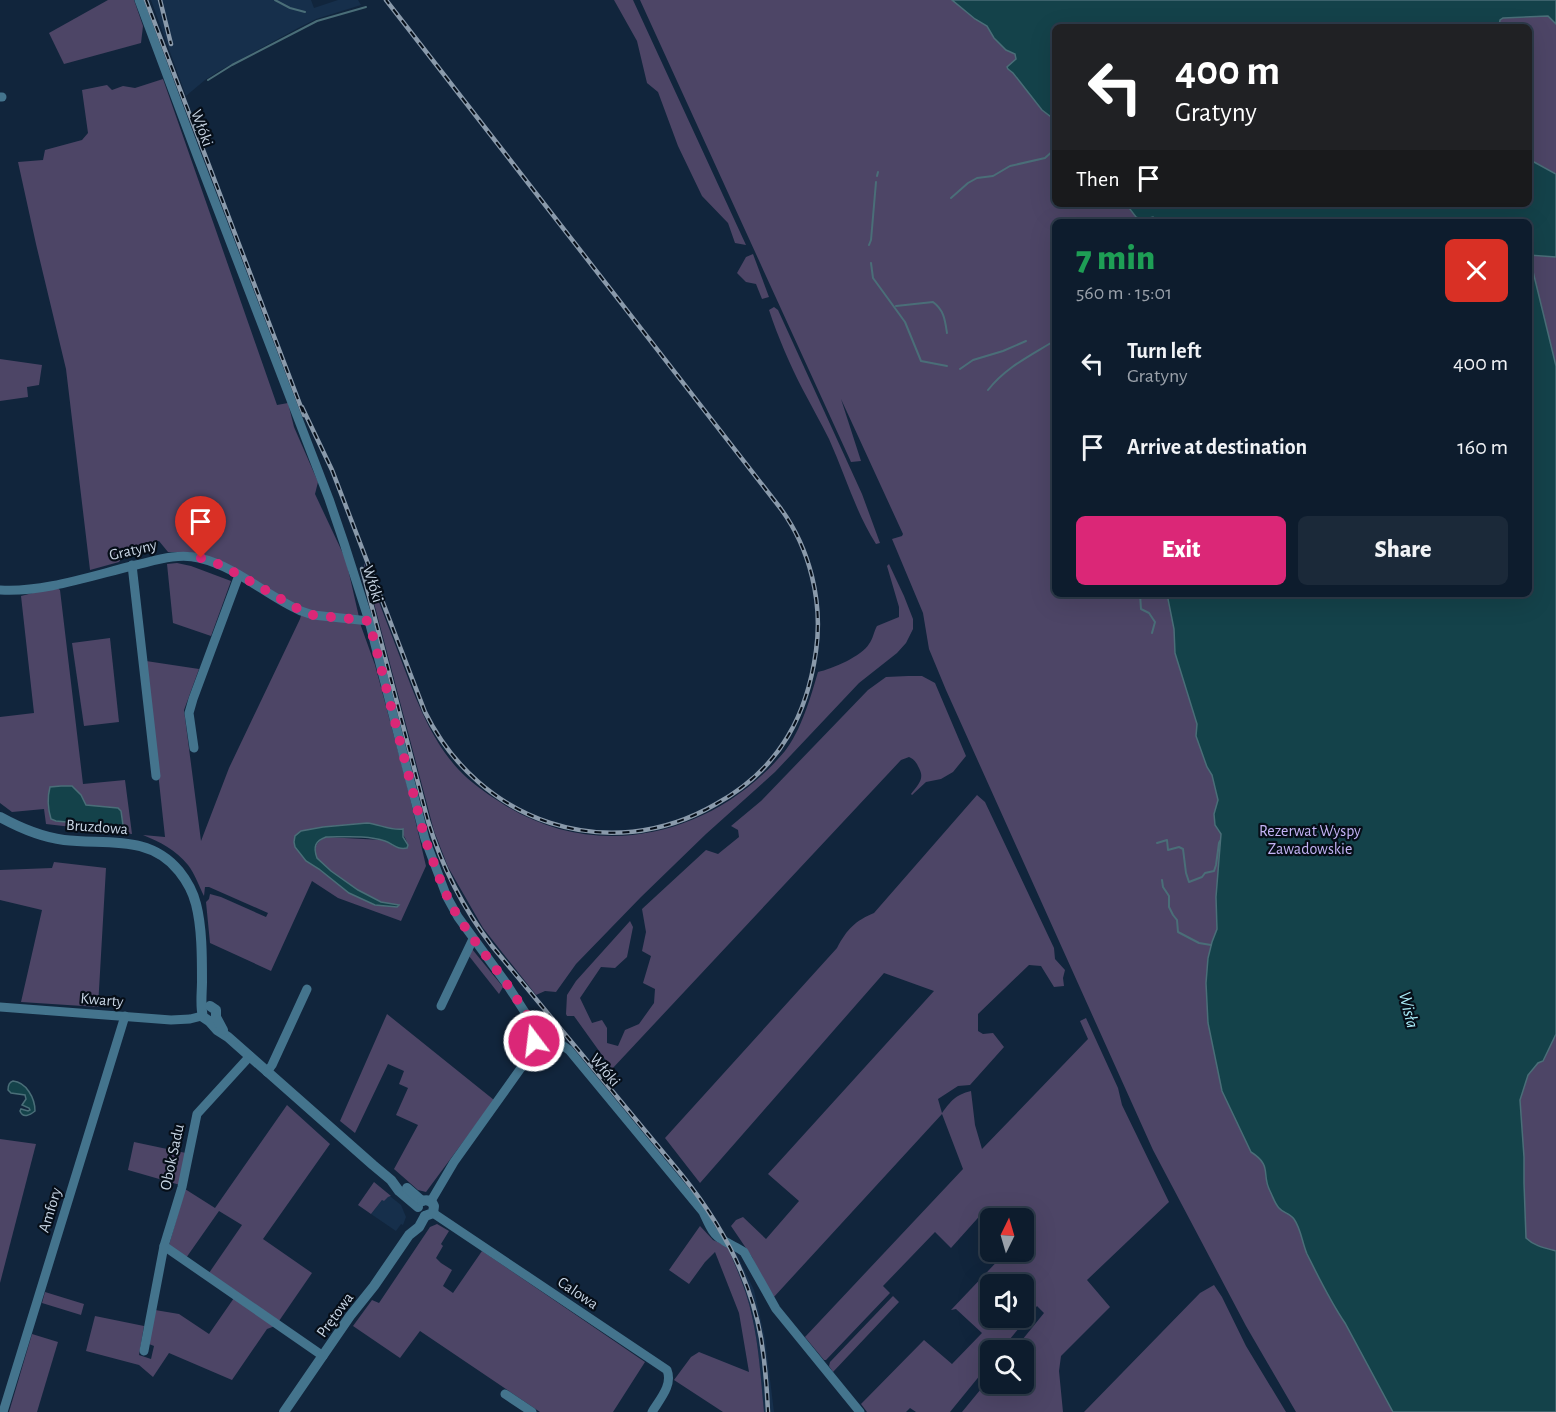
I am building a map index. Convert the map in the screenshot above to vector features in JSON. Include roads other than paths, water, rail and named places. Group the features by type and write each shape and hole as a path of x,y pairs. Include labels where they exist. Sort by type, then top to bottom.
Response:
{"street":[{"name":"Włóki","path":"139,0 329,499 369,621 425,839 447,897 458,917 528,1017 538,1028 569,1050 704,1212 718,1237 744,1252 776,1309 860,1412"},
{"name":"Gratyny","path":"0,590 18,591 62,583 184,555 218,564 306,613 369,621"},
{"path":"132,566 156,776"},
{"path":"194,748 189,713 239,575"},
{"name":"Bruzdowa","path":"0,817 45,836 63,840 112,842 140,846 168,860 185,879 195,902 202,983 208,995 208,1014"},
{"path":"441,1006 473,939"},
{"path":"267,1072 307,989"},
{"name":"Kwarty","path":"0,1007 171,1020 190,1019 208,1014"},
{"path":"208,1014 217,1030 228,1037 391,1180 399,1191 425,1209"},
{"name":"Amfory","path":"3,1412 125,1016"},
{"name":"Prętowa","path":"284,1412 350,1316 410,1235 419,1227 425,1209 454,1162 526,1061 538,1028"},
{"name":"Obok Sadu","path":"144,1351 164,1246 182,1187 197,1114 250,1056"},
{"name":"Calowa","path":"425,1209 667,1370 669,1383 652,1412"},
{"path":"164,1246 323,1356"},
{"path":"506,1394 532,1412"}],"water":[{"path":"952,0 1556,0 1556,24 1548,16 1503,18 1499,24 1052,24 1052,121 1051,117 1042,110 1008,69 1007,67 1016,59 1015,54 1006,50 994,38 987,26"},
{"path":"1532,160 1556,174 1556,257 1532,255 1532,219 1156,219 1153,217 1140,219 1128,207 1532,207"},
{"name":"Wisła","path":"1532,267 1556,366 1556,1034 1543,1061 1538,1063 1528,1075 1520,1100 1526,1238 1536,1245 1556,1251 1556,1412 1393,1412 1320,1281 1296,1223 1275,1202 1264,1166 1251,1152 1222,1091 1208,1023 1206,983 1208,958 1217,929 1216,897 1221,834 1215,825 1214,814 1218,800 1212,775 1196,736 1197,724 1175,653 1174,629 1168,597 1532,597"},
{"path":"72,786 81,795 86,805 118,808 121,811 123,825 119,827 51,819 48,803 50,787"},
{"path":"367,823 403,829 407,848 371,838 326,837 319,840 316,845 317,858 358,890 381,902 399,905 397,907 375,905 349,893 306,861 295,847 295,836 301,831"},
{"path":"13,1081 26,1088 35,1106 35,1111 27,1116 20,1111 21,1109 30,1110 22,1105 26,1099 25,1095 11,1093 8,1090 9,1084"}],"waterway":[{"path":"275,0 290,8 305,12"},
{"path":"208,80 317,21 366,7"},
{"path":"951,198 977,178 993,176 1010,166 1045,158 1052,152"},
{"path":"877,176 878,172"},
{"path":"869,245 876,182"},
{"path":"871,263 873,278 905,322 921,361 947,366"},
{"path":"896,306 933,302 942,312 947,333"},
{"path":"960,369 973,360 1026,341"},
{"path":"988,390 1010,368 1052,342"},
{"path":"1140,597 1141,609 1149,613 1155,622 1152,633"},
{"path":"1157,843 1167,840 1168,850 1179,847 1183,849 1189,882 1214,871 1220,841"},
{"path":"1162,880 1163,887 1169,896 1169,907 1177,920 1178,932 1199,943 1211,945"}],"railway":[{"path":"146,0 304,415"},
{"path":"160,0 171,44"},
{"path":"302,407 332,470 425,712 449,750 478,782 512,806 550,823 591,832 633,832 675,823 716,804 737,791 774,757 798,716 806,695 816,651 818,632 816,595 800,541 781,509 386,0"},
{"path":"362,569 428,821 454,886 492,946 681,1174 721,1231 741,1272 756,1315 764,1357 768,1412"}],"park label":[{"name":"Rezerwat Wyspy Zawadowskie","path":"1310,840"}]}
